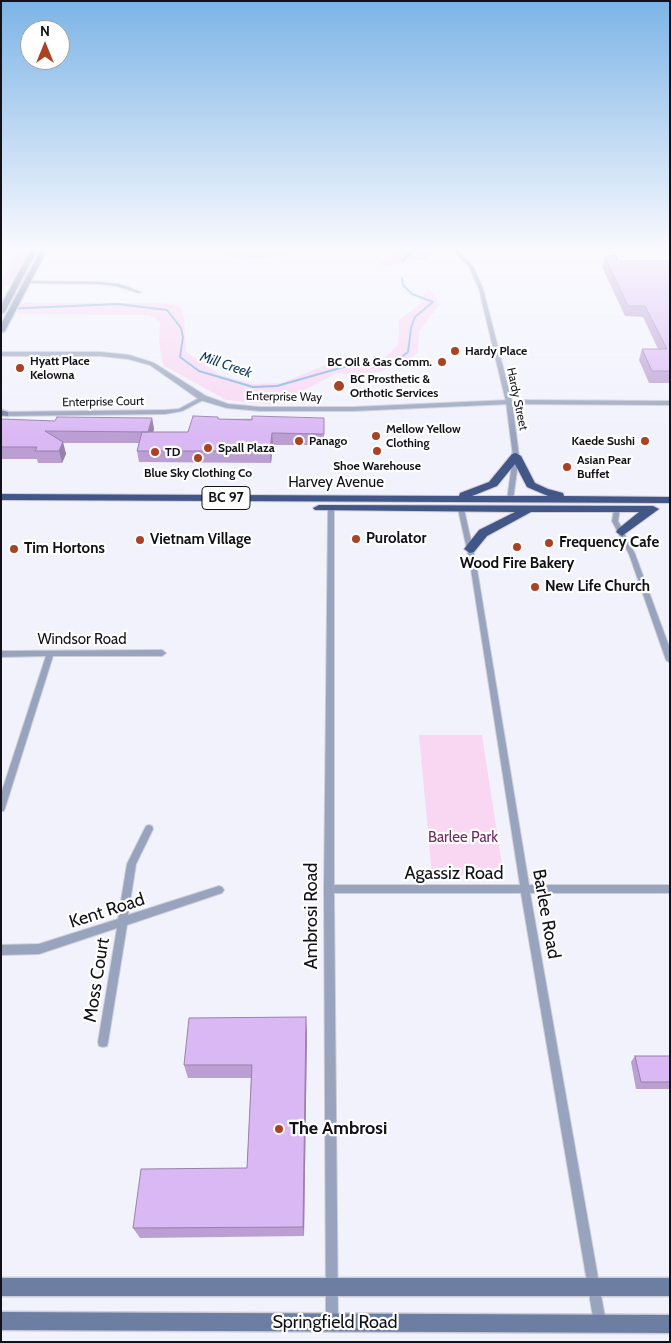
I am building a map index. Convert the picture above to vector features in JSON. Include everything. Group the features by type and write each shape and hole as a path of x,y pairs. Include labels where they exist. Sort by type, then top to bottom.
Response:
{"highway":[{"path":"450,499 493,484 516,456 532,485 545,492 579,499"},
{"name":"Harvey Avenue","path":"1,497 579,499 652,505 670,509"},
{"path":"331,508 340,503 361,498"},
{"path":"479,509 499,505 510,500"},
{"name":"Harvey Avenue","path":"1,506 617,510 652,505 670,500"},
{"path":"622,532 652,505"},
{"path":"470,548 483,533 496,524 531,510"}],"main road":[{"path":"1,332 13,311"},
{"path":"1,1287 670,1287"},
{"name":"Springfield Road","path":"1,1321 670,1324"}],"street":[{"name":"Hardy Street","path":"487,311 508,402 516,456 510,500"},
{"name":"Enterprise Way","path":"1,354 100,354 129,357 152,364 203,398 227,406 260,409 354,409 508,402 670,403"},
{"name":"Enterprise Court","path":"2,413 165,412 188,407 203,398"},
{"name":"Ambrosi Road","path":"331,508 329,889 332,1323"},
{"name":"Barlee Road","path":"461,509 470,548 525,890 600,1323"},
{"path":"617,510 615,521 622,532 670,660"},
{"name":"Windsor Road","path":"1,654 162,653"},
{"path":"1,808 50,654"},
{"name":"Moss Court","path":"103,1042 132,864 149,829"},
{"name":"Agassiz Road","path":"329,889 670,889"},
{"name":"Kent Road","path":"1,950 39,948 122,924 219,890"}],"green space":[{"path":"19,311 181,311 184,317 186,352 221,375 253,384 281,383 326,365 384,358 398,345 399,320 411,311 435,311 419,332 418,352 407,362 379,372 360,375 337,373 276,405 226,400 163,365 159,342 160,322 149,315 17,314"},
{"name":"Barlee Park","path":"419,735 482,735 502,865 497,874 432,875"}],"building":[{"path":"647,311 670,311 670,371 652,371 642,349 667,349"},
{"path":"193,416 252,420 252,416 324,418 324,434 272,433 270,451 137,451 142,432 188,432"},
{"path":"57,417 152,418 148,432 45,431 63,442 59,451 35,451 37,447 1,447 1,419 55,421"},
{"name":"The Ambrosi","path":"306,1017 303,1227 133,1228 141,1169 247,1168 252,1065 184,1065 189,1018"},
{"path":"635,1056 670,1056 670,1082 641,1082"}],"waterway":[{"name":"Mill Creek","path":"168,311 181,328 183,337 180,357 199,371 253,387 277,386 347,366 374,365 399,359 408,352 411,328 415,317 423,311"}],"place":[{"name":"Hardy Place","path":"455,351"},
{"name":"BC Oil & Gas Comm.","path":"442,362"},
{"name":"Hyatt Place Kelowna","path":"20,368"},
{"name":"BC Prosthetic & Orthotic Services","path":"339,386"},
{"name":"Mellow Yellow Clothing","path":"376,436"},
{"name":"Panago","path":"299,441"},
{"name":"Kaede Sushi","path":"645,441"},
{"name":"Spall Plaza","path":"208,448"},
{"name":"Shoe Warehouse","path":"377,451"},
{"name":"TD","path":"155,452"},
{"name":"Blue Sky Clothing Co","path":"198,458"},
{"name":"Asian Pear Buffet","path":"567,467"},
{"name":"Purolator","path":"356,539"},
{"name":"Vietnam Village","path":"140,540"},
{"name":"Frequency Cafe","path":"549,543"},
{"name":"Wood Fire Bakery","path":"517,547"},
{"name":"Tim Hortons","path":"14,549"},
{"name":"New Life Church","path":"535,587"},
{"name":"The Ambrosi","path":"279,1129"}]}
